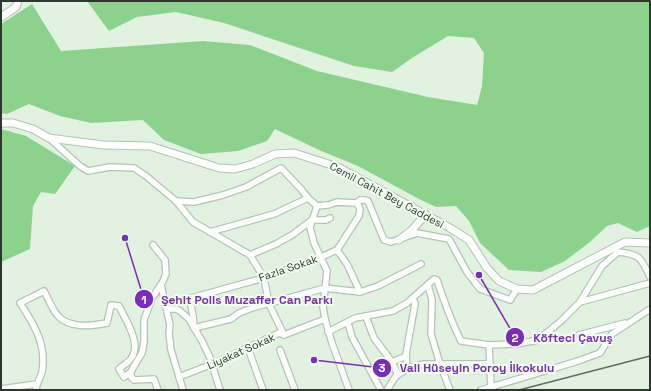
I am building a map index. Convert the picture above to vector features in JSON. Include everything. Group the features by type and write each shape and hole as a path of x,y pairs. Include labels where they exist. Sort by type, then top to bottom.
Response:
{"street":[{"path":"1,17 16,7 18,1"},
{"name":"Cemil Cahit Bey Caddesi","path":"1,123 13,123 33,128 49,138 103,145 150,146 219,168 234,169 253,164 275,154 294,153 338,167 469,240 487,268 499,281 517,289 533,290 625,242 650,243"},
{"path":"49,138 80,166 88,171 110,167 134,168 176,201 193,222 250,254 264,278 269,304 284,335"},
{"path":"176,201 194,202 223,195 246,187 281,168 317,206 337,202 357,203 360,200 368,201 384,240 391,242 417,233 449,239 467,272 480,289 510,300 517,289"},
{"path":"210,232 274,214 308,198"},
{"path":"357,203 360,209 359,216 336,250 347,264 360,292"},
{"path":"317,206 310,227 320,257 327,271 323,307 325,319 328,332 349,390"},
{"path":"399,240 412,230 425,215"},
{"path":"250,254 292,236 312,220 326,220 330,218"},
{"path":"328,332 355,318 393,311 407,303 433,279 438,280 444,302 461,341 489,344 516,344 538,340 561,321 580,302 602,266 618,252 625,242"},
{"path":"1,389 36,387 42,373 43,354 39,336 34,324 20,303 44,291 58,316 73,325 92,326 107,323 111,305 119,306 135,344 130,361 119,369 124,377 131,372 142,353 144,342 144,320 152,298 161,285 166,274 165,260 153,245"},
{"name":"Fazla Sokak","path":"194,327 190,302 191,298 264,278 336,250"},
{"path":"618,252 631,253 642,260 650,277"},
{"path":"194,327 231,318 252,308 325,288 360,292 378,286 421,264"},
{"path":"580,302 650,283"},
{"path":"161,285 170,325 169,333 171,350 183,390"},
{"path":"428,285 432,300 431,334 450,390"},
{"path":"407,369 406,356 415,304 413,298"},
{"path":"167,309 180,310 189,319 213,364 220,390"},
{"path":"481,390 600,353 612,334 650,309"},
{"path":"366,317 374,338 392,362 398,375"},
{"name":"Liyakat Sokak","path":"179,377 213,364 279,333 284,335 325,319"},
{"path":"348,322 352,337 381,390"},
{"path":"579,335 629,322"},
{"path":"489,344 491,387"},
{"path":"248,348 263,390"},
{"path":"280,350 295,390"},
{"path":"392,362 406,356"},
{"path":"387,390 398,375 407,369 423,364 490,364"},
{"path":"131,372 131,377 134,380 154,378 158,390"}],"green space":[{"path":"87,1 650,1 650,226 637,232 618,223 607,226 590,242 565,261 541,272 509,270 480,243 469,221 456,206 436,207 358,166 319,150 275,129 267,141 238,151 201,154 164,140 143,120 91,123 60,116 29,104 7,114 1,113 1,24 32,4 61,51 203,41 250,45 317,71 428,97 477,105 482,86 484,53 474,38 448,36 392,72 354,66 224,23 176,12 137,17 109,31"},
{"path":"1,129 26,136 75,166 55,194 41,192 33,206 30,249 1,262"}],"railway":[{"path":"519,390 650,356"}],"place":[{"name":"Şehit Polis Muzaffer Can Parkı","path":"125,238"},
{"name":"Köfteci Çavuş","path":"479,275"},
{"name":"Vali Hüseyin Poroy İlkokulu","path":"314,360"}]}
